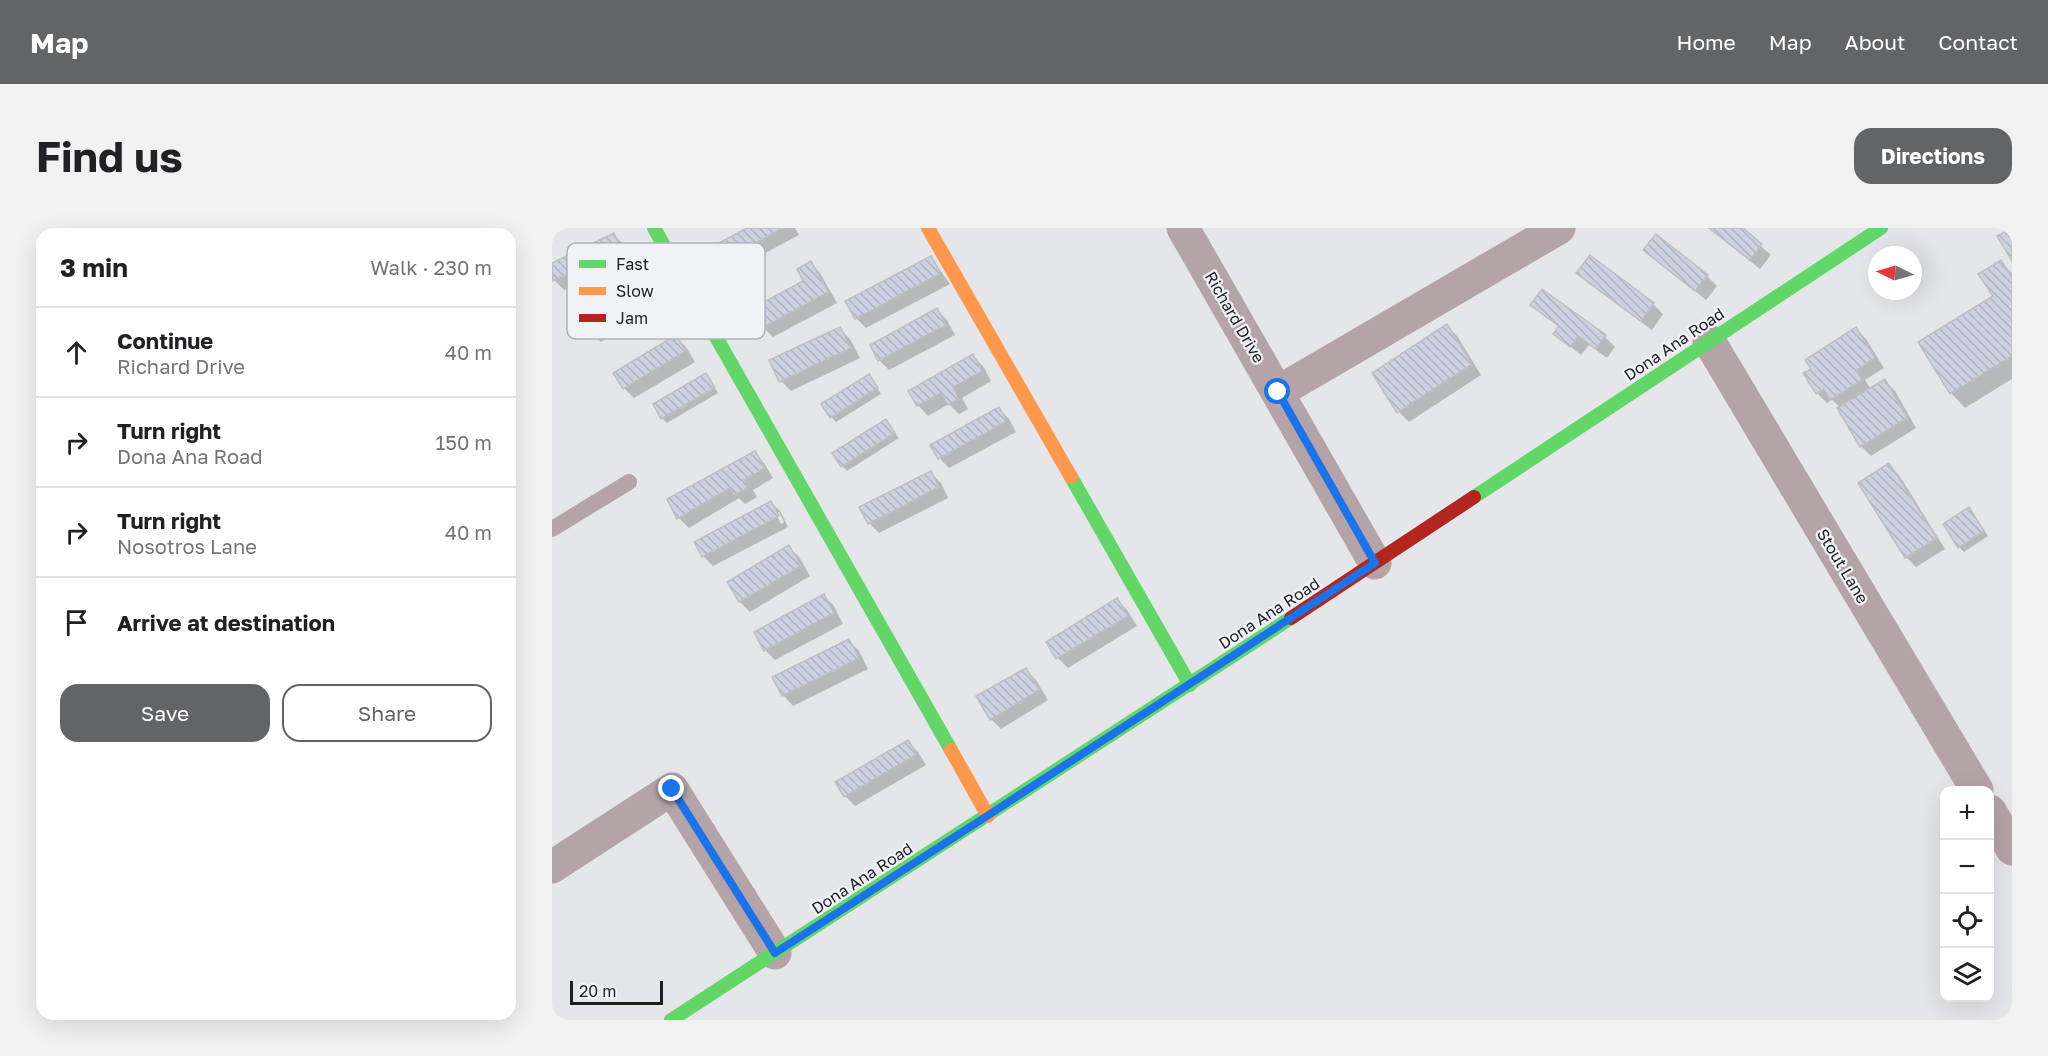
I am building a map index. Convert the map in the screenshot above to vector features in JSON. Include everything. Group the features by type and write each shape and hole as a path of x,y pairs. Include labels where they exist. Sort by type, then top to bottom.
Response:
{"street":[{"path":"654,228 662,243"},
{"path":"928,228 1190,685"},
{"name":"Richard Drive","path":"1183,228 1375,563"},
{"path":"1278,392 1559,228"},
{"name":"Dona Ana Road","path":"671,1020 1190,685 1881,228"},
{"path":"717,339 987,816"},
{"name":"Stout Lane","path":"1709,341 1975,786"},
{"path":"552,867 672,789 775,953"},
{"path":"1994,819 2012,849"}],"lane":[{"path":"552,529 628,482"}],"building":[{"path":"747,228 783,228 755,243 719,243"},
{"path":"1709,228 1743,228 1762,244 1750,260"},
{"path":"2012,228 2012,261 1997,236"},
{"path":"614,233 618,243 593,243"},
{"path":"1656,234 1708,275 1695,291 1643,250"},
{"path":"1590,255 1654,303 1641,321 1576,273"},
{"path":"567,256 567,274 553,281 552,263"},
{"path":"931,256 941,273 855,319 845,301"},
{"path":"2001,260 2012,278 2012,356 1950,394 1918,342 1993,296 1978,274"},
{"path":"811,261 828,292 765,326 765,301 803,281 797,269"},
{"path":"1542,289 1606,335 1596,349 1578,336 1570,347 1553,334 1559,326 1530,305"},
{"path":"937,308 946,325 878,361 870,345"},
{"path":"1447,324 1472,364 1397,413 1372,373"},
{"path":"840,327 851,348 779,382 769,360"},
{"path":"1856,327 1875,358 1856,370 1862,380 1830,400 1824,389 1816,394 1803,373 1811,369 1805,360"},
{"path":"669,339 678,339 686,351 623,389 613,373"},
{"path":"973,354 982,371 953,387 959,399 948,405 941,393 917,406 908,391"},
{"path":"706,373 715,388 661,419 653,404"},
{"path":"869,374 878,388 830,418 821,404"},
{"path":"1885,379 1907,418 1860,447 1837,408"},
{"path":"999,407 1007,421 938,459 930,445"},
{"path":"886,419 895,433 841,467 832,453"},
{"path":"755,451 765,468 744,480 748,487 734,495 730,488 677,519 667,499"},
{"path":"1889,463 1937,538 1905,558 1858,483"},
{"path":"931,471 939,487 868,524 859,507"},
{"path":"771,501 779,516 702,557 694,542"},
{"path":"1969,507 1984,531 1958,548 1943,524"},
{"path":"789,545 801,566 739,602 727,582"},
{"path":"824,594 834,613 764,651 754,632"},
{"path":"1117,598 1128,616 1056,659 1046,642"},
{"path":"849,639 859,658 782,696 772,677"},
{"path":"1026,668 1039,690 990,720 976,696"},
{"path":"908,740 917,754 844,797 835,782"}],"traffic: fast":[{"path":"654,228 663,243"},
{"path":"1474,497 1881,228"},
{"path":"717,339 951,750"},
{"path":"1071,477 1190,685"},
{"path":"671,1020 1291,618"}],"traffic: slow":[{"path":"928,228 1071,477"},
{"path":"951,750 988,816"}],"traffic: jam":[{"path":"1291,618 1474,497"}],"route":[{"path":"672,789 775,953 1190,685 1375,563 1278,392"}]}
